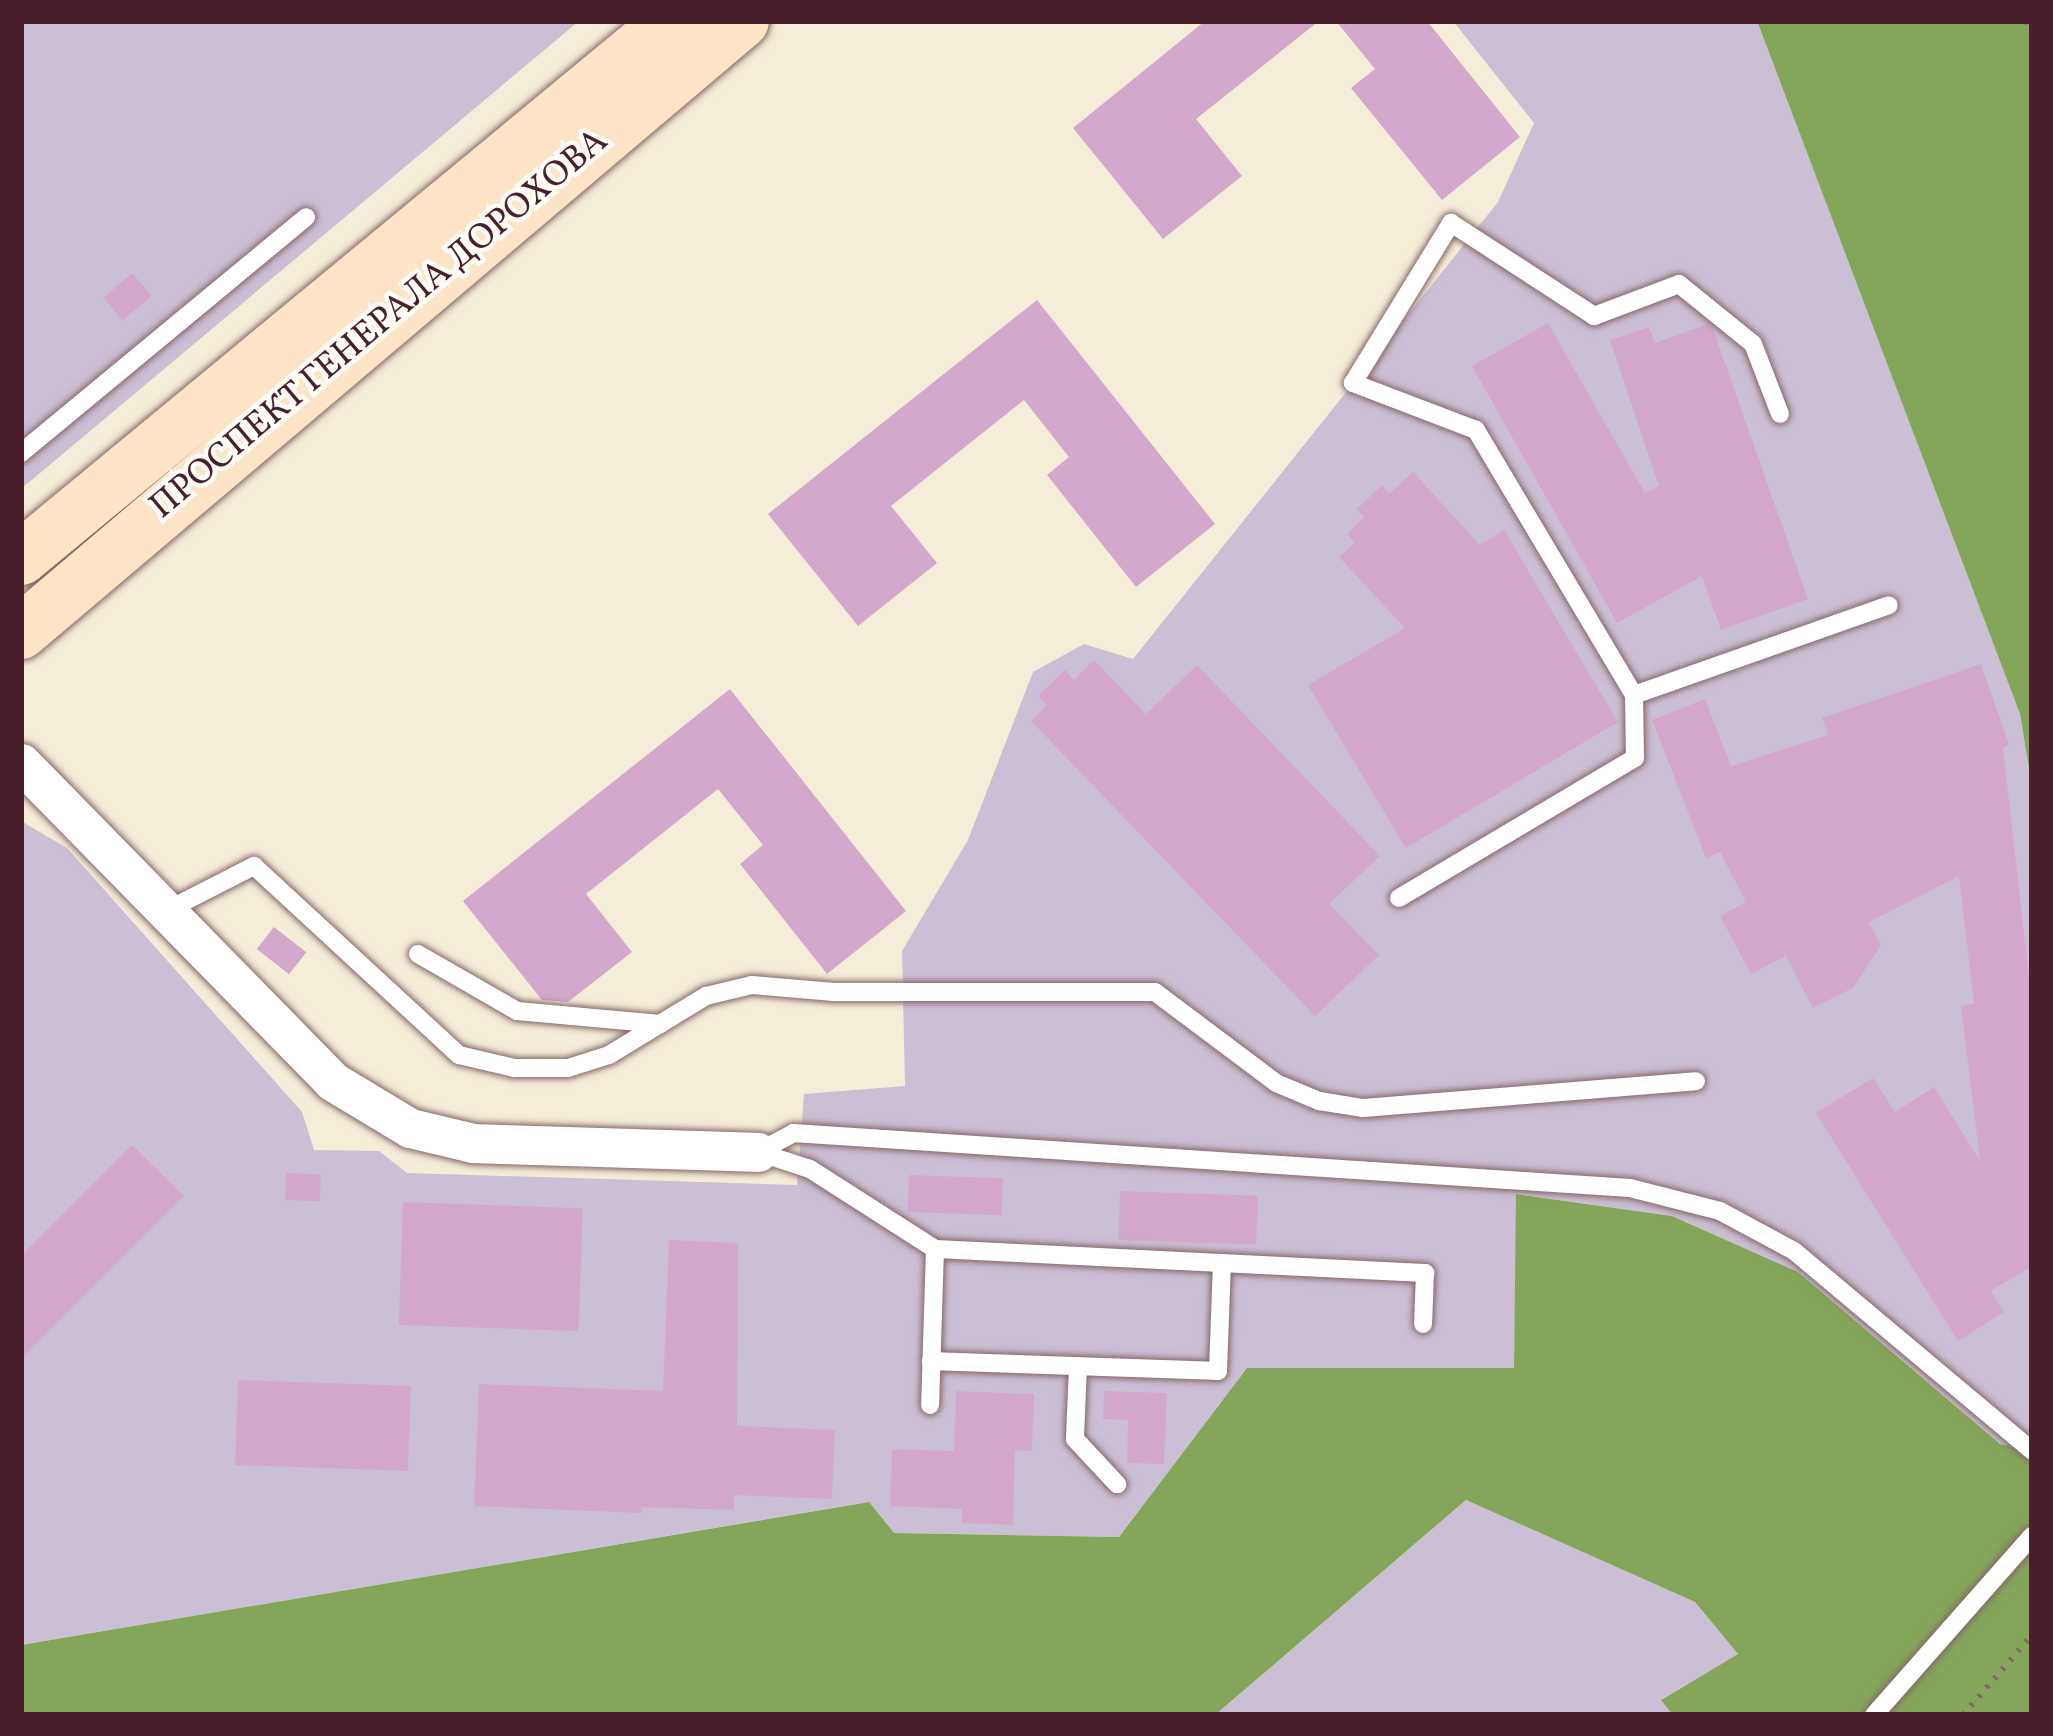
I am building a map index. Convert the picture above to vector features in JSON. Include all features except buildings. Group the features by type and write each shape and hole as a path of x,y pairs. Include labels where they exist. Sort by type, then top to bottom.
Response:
{"main road":[{"name":"ПРОСПЕКТ ГЕНЕРАЛА ДОРОХОВА","path":"21,558 670,21"},
{"name":"ПРОСПЕКТ ГЕНЕРАЛА ДОРОХОВА","path":"21,632 742,21"}],"street":[{"path":"21,764 332,1081 410,1128 473,1143 758,1152"}],"lane":[{"path":"21,453 306,217"},
{"path":"1399,898 1635,758 1634,694 1476,430 1353,383 1451,223 1594,316 1679,284 1753,344 1780,414"},
{"path":"1634,694 1889,605"},
{"path":"166,911 254,866 459,1055 495,1064 568,1067 609,1055 706,996 752,985 833,992 1155,992 1276,1083 1318,1100 1363,1108 1696,1081"},
{"path":"418,954 517,1011 660,1024"},
{"path":"758,1152 793,1133 1630,1188 1720,1211 1794,1251 2032,1451"},
{"path":"758,1152 810,1168 935,1249 1425,1273 1423,1324"},
{"path":"930,1405 935,1249"},
{"path":"931,1361 1218,1371 1222,1263"},
{"path":"1078,1366 1075,1439 1117,1484"},
{"path":"1874,1715 2032,1536"}],"path":[{"path":"1963,1715 2032,1635"}],"shaded area":[{"path":"21,21 579,21 21,489"},
{"path":"1453,21 1757,21 2020,714 2032,787 2032,1450 2000,1444 1798,1272 1672,1216 1517,1194 1514,1369 1247,1368 1119,1537 893,1533 868,1502 21,1645 21,821 67,848 302,1112 314,1150 379,1151 407,1173 797,1185 804,1094 905,1086 902,951 968,840 1033,672 1084,644 1133,659 1498,202 1534,123"},
{"path":"1466,1500 1695,1602 1738,1654 1662,1699 1673,1715 1215,1715"}],"green space":[{"path":"1757,21 2032,21 2032,787 2020,714"},
{"path":"1516,1194 1672,1216 1798,1272 2000,1444 2032,1450 2032,1715 1673,1715 1661,1700 1738,1654 1695,1602 1466,1500 1215,1715 21,1715 21,1645 869,1502 894,1533 1119,1537 1247,1368 1514,1368"}]}
